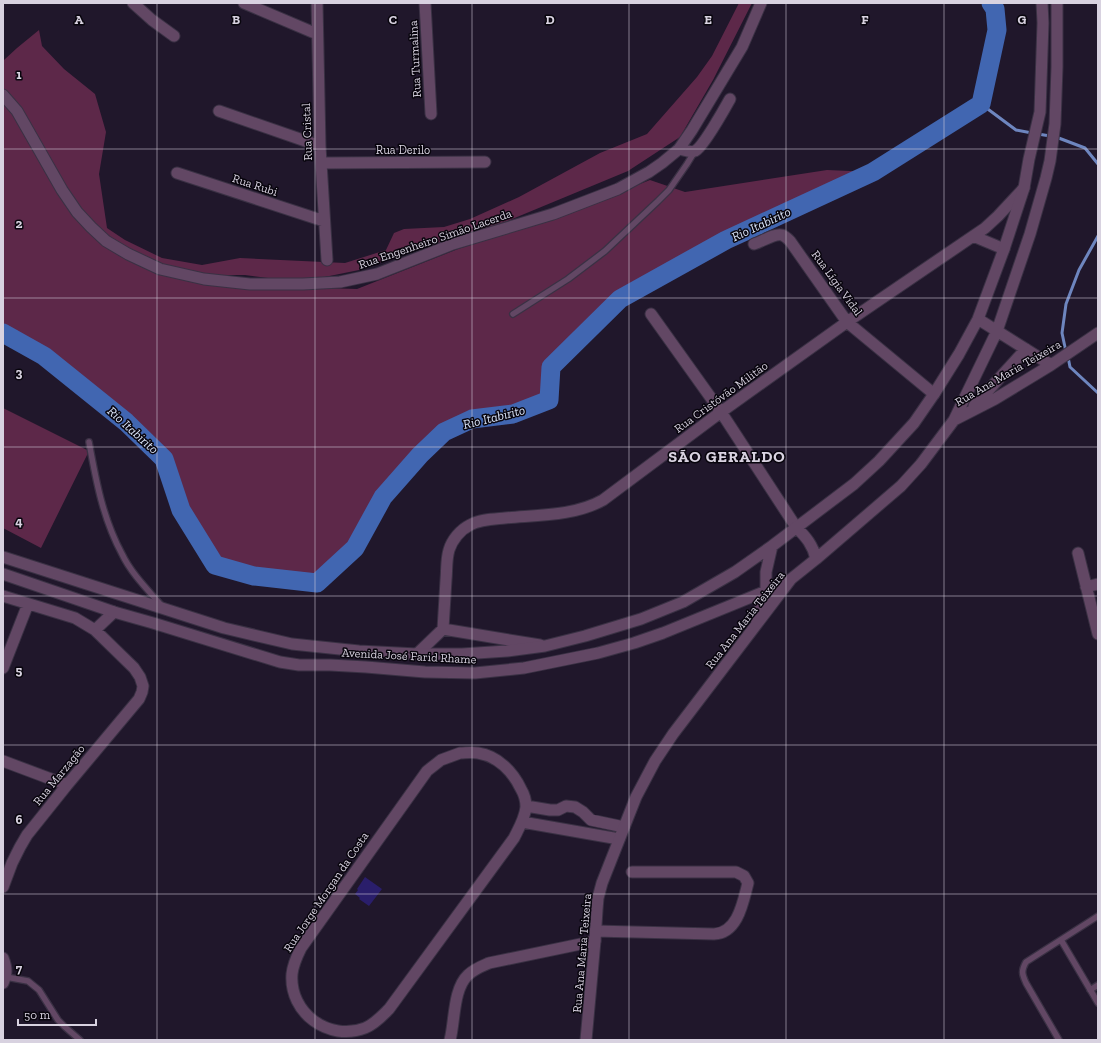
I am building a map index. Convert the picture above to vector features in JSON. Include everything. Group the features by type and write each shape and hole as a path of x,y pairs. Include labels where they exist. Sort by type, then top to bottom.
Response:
{"street":[{"path":"136,6 149,3"},
{"path":"244,3 317,34"},
{"name":"Rua Cristal","path":"317,3 320,146 327,260"},
{"name":"Rua Turmalina","path":"425,3 431,114"},
{"name":"Rua Engenheiro Simão Lacerda","path":"3,95 17,111 62,190 77,212 106,241 128,254 160,269 204,279 250,284 340,282 377,274 453,244 553,214 618,189 649,172 679,149 704,111 742,47 761,3"},
{"path":"3,557 224,628 292,644 359,651 417,654 462,654 507,651 545,646 641,620 683,602 735,572 772,546 854,484 879,462 914,423 959,354 978,319 1004,249 1024,188 1040,112 1043,23 1042,3"},
{"path":"954,420 997,331 1030,234 1050,161 1055,124 1057,68 1056,3"},
{"path":"136,6 174,36"},
{"path":"679,149 688,152 695,151 710,132 730,99"},
{"path":"219,111 320,146"},
{"name":"Rua Derilo","path":"321,163 485,162"},
{"name":"Rua Rubi","path":"177,173 324,221"},
{"name":"Rua Cristóvão Militão","path":"443,629 447,557 452,542 463,530 478,522 570,512 586,508 618,490 721,412 847,322 985,228 1024,188"},
{"name":"Rua Lígia Vidal","path":"754,244 776,235 781,234 785,236 847,322 934,394"},
{"path":"973,236 1004,249"},
{"path":"651,314 721,412 796,527 812,545 816,559"},
{"path":"978,319 1053,364"},
{"name":"Rua Ana Maria Teixeira","path":"586,1040 598,898 602,883 636,798 655,760 686,717 791,579 901,486 921,464 954,420 995,399 1053,364 1098,333"},
{"path":"970,411 1026,349"},
{"path":"753,629 766,591 766,572 772,546"},
{"path":"1078,553 1098,634"},
{"name":"Avenida José Farid Rhame","path":"3,574 114,612 280,662 299,665 337,665 425,672 475,673 524,668 598,653 663,633 766,591 791,579"},
{"path":"1086,587 1098,584"},
{"path":"3,596 75,618 95,630 114,612"},
{"path":"3,668 28,604"},
{"path":"417,654 443,629 545,646"},
{"name":"Rua Marzagão","path":"3,887 12,863 27,835 66,785 139,699 142,692 143,686 140,677 134,668 95,630"},
{"name":"Rua Jorge Morgan da Costa","path":"478,752 494,758 507,768 516,779 524,795 526,806 522,822 514,838 389,1008 378,1020 367,1028 342,1032 326,1028 312,1019 300,1008 294,992 292,976 294,963 301,948 427,771 441,760 460,753 478,752"},
{"path":"3,761 66,785"},
{"path":"526,806 554,810 566,806 575,807 591,820 624,827"},
{"path":"522,822 619,839"},
{"path":"450,1040 457,995 464,980 474,970 489,963 595,936 722,933 730,928 738,916 748,883 744,876 736,872 632,872"},
{"path":"3,958 6,968 4,980"}],"lane":[{"path":"513,314 568,279 605,251 669,190 695,151"},
{"path":"89,442 101,502 110,529 122,555 163,609"},
{"path":"1059,1040 1026,983 1023,975 1023,968 1026,962 1098,916"},
{"path":"1061,940 1098,1003"},
{"path":"4,980 28,981 39,990 58,1020 80,1040"},
{"path":"1090,990 1098,985"}],"shaded area":[{"path":"739,3 752,3 713,80 680,137 628,171 505,222 418,249 359,270 300,282 245,275 219,275 254,286 357,289 458,249 557,217 650,180 685,192 827,170 873,172 726,240 620,299 551,367 549,400 513,414 472,419 444,432 420,455 383,497 355,548 317,583 254,576 215,565 181,510 164,459 126,422 44,356 3,333 3,100 23,131 3,91 3,65 4,60 39,30 42,46 64,69 95,94 106,132 99,174 107,228 125,240 162,258 202,265 240,258 345,263 386,250 394,233 404,229 444,227 470,219 519,197 600,153 647,134 697,77 712,56"},
{"path":"3,408 89,451 41,548 3,528"}],"building":[{"path":"365,877 382,889 369,906 355,894"}],"waterway":[{"name":"Rio Itabirito","path":"3,333 44,356 126,422 164,459 181,510 215,565 254,576 317,583 355,548 383,497 420,455 444,432 472,419 513,414 549,400 551,367 620,299 726,240 873,172 981,104 997,30 995,9 991,3"},
{"path":"981,104 1016,130 1032,133"},
{"path":"1038,134 1050,136"},
{"path":"1056,137 1085,148 1098,164"},
{"path":"1066,352 1062,333 1066,304 1079,270 1098,236"},
{"path":"1068,357 1070,367 1098,393"}],"district":[{"name":"SÃO GERALDO","path":"727,456"}]}
